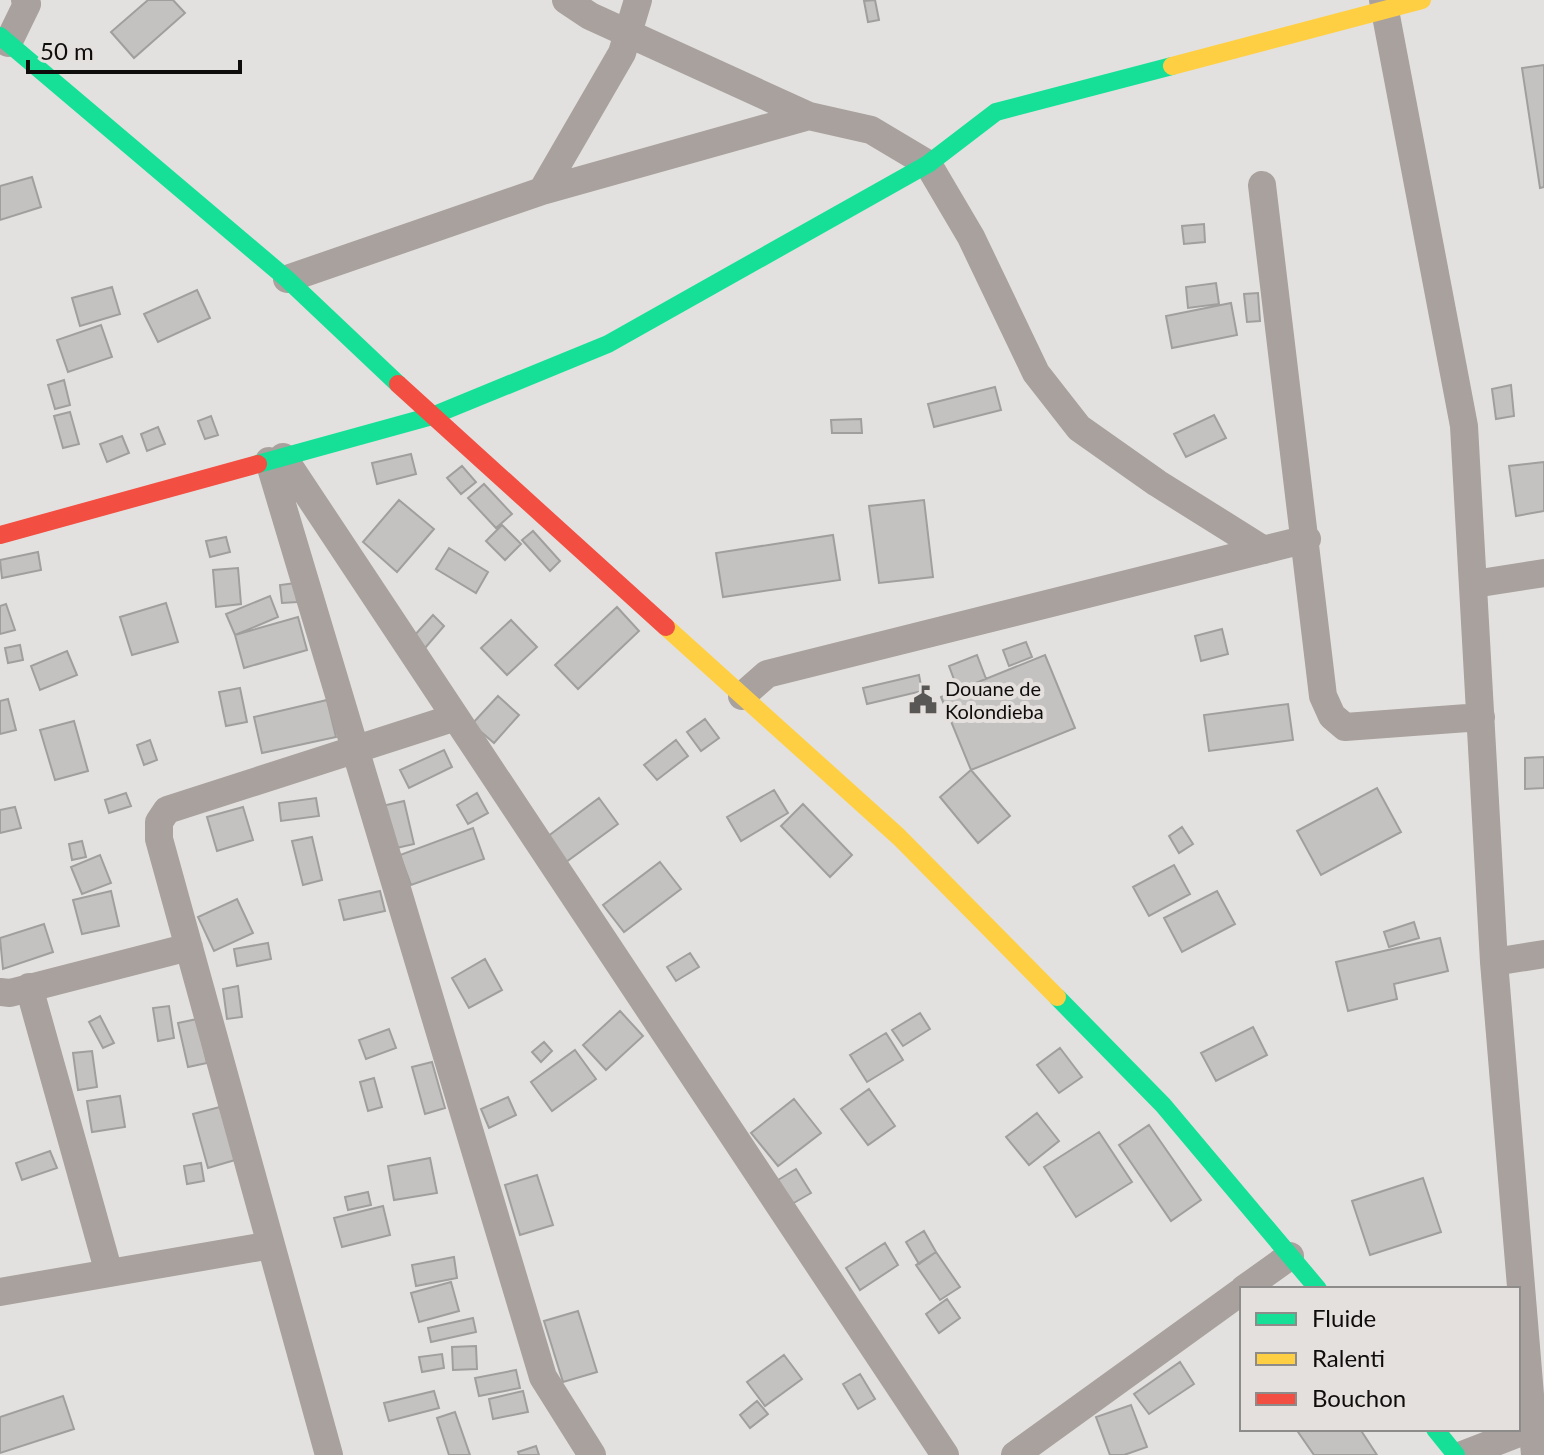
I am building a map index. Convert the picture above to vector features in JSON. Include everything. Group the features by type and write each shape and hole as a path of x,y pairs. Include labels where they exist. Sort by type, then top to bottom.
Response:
{"main road":[{"path":"0,535 432,416 608,344 928,164 996,112 1384,5 1422,0"},
{"path":"4,40 287,279 432,416 899,837 1163,1105 1316,1287"}],"street":[{"path":"4,40 27,4 25,0"},
{"path":"566,0 590,16 809,116 871,130 928,164 971,237 1036,373 1079,428 1157,483 1264,550"},
{"path":"542,191 622,53 638,0"},
{"path":"1384,5 1452,347 1464,426 1494,962 1537,1439 1445,1447"},
{"path":"287,279 542,191 809,116"},
{"path":"1262,185 1307,539 1323,696 1332,716 1345,727 1481,717"},
{"path":"276,459 453,718 945,1455"},
{"path":"276,459 356,749 543,1377 592,1455"},
{"path":"742,696 767,674 1307,539"},
{"path":"1474,584 1544,573"},
{"path":"329,1455 159,839 159,822 167,810 453,718"},
{"path":"0,992 189,947"},
{"path":"1494,962 1544,954"},
{"path":"29,987 109,1273"},
{"path":"0,1292 271,1245"},
{"path":"1247,1287 1290,1256"},
{"path":"1015,1455 1240,1292"}],"building":[{"path":"148,0 173,0 185,13 134,58 111,32"},
{"path":"875,0 879,20 868,22 864,1"},
{"path":"1544,65 1544,187 1540,188 1522,68"},
{"path":"32,177 41,207 0,220 0,186"},
{"path":"1204,224 1205,242 1184,244 1182,226"},
{"path":"1216,283 1219,304 1188,308 1186,287"},
{"path":"112,287 120,314 80,326 72,298"},
{"path":"197,290 210,318 158,342 144,314"},
{"path":"1258,293 1260,321 1247,322 1244,294"},
{"path":"1231,303 1237,335 1172,348 1166,316"},
{"path":"101,325 112,357 68,372 57,340"},
{"path":"64,380 70,405 55,409 48,385"},
{"path":"1511,385 1514,416 1496,419 1492,389"},
{"path":"995,387 1001,410 934,427 928,404"},
{"path":"70,412 79,444 63,448 54,416"},
{"path":"1214,415 1226,438 1186,457 1174,434"},
{"path":"211,416 218,435 205,439 198,421"},
{"path":"861,419 862,433 832,433 831,420"},
{"path":"158,427 165,444 147,451 141,434"},
{"path":"122,436 129,453 107,462 100,444"},
{"path":"411,454 416,474 377,484 372,463"},
{"path":"1544,462 1544,511 1516,516 1509,466"},
{"path":"462,466 476,482 461,494 447,478"},
{"path":"484,484 512,514 496,528 468,498"},
{"path":"399,500 434,529 397,572 363,542"},
{"path":"924,500 933,577 879,583 869,506"},
{"path":"502,525 521,544 505,560 486,541"},
{"path":"533,531 560,561 550,571 522,540"},
{"path":"833,535 840,580 723,597 716,553"},
{"path":"226,537 230,552 210,557 206,541"},
{"path":"449,548 488,572 476,593 436,569"},
{"path":"38,552 41,570 2,578 0,560"},
{"path":"238,568 241,604 216,607 213,570"},
{"path":"296,583 297,602 282,603 280,585"},
{"path":"270,596 278,617 235,635 226,614"},
{"path":"166,603 178,642 132,655 120,617"},
{"path":"6,604 15,630 0,634 0,606"},
{"path":"617,607 639,631 578,689 555,665"},
{"path":"433,615 444,626 425,648 413,637"},
{"path":"298,617 307,650 244,668 235,635"},
{"path":"511,620 537,647 507,675 481,648"},
{"path":"1222,629 1228,654 1201,661 1195,636"},
{"path":"1026,642 1032,657 1009,666 1003,650"},
{"path":"20,645 23,660 8,663 5,648"},
{"path":"67,651 77,675 40,690 31,666"},
{"path":"977,655 986,679 958,690 949,666"},
{"path":"1045,655 1075,728 971,770 941,697"},
{"path":"919,675 922,691 867,704 863,688"},
{"path":"240,688 247,722 226,726 219,692"},
{"path":"498,696 519,715 494,743 472,724"},
{"path":"8,699 16,730 0,734 0,701"},
{"path":"327,700 336,737 262,753 254,717"},
{"path":"1288,704 1293,740 1209,751 1204,715"},
{"path":"705,719 719,738 701,751 687,732"},
{"path":"74,721 88,771 55,780 40,730"},
{"path":"150,740 157,760 144,765 137,745"},
{"path":"676,740 688,756 657,780 644,765"},
{"path":"444,750 452,767 409,788 400,770"},
{"path":"1544,757 1544,788 1525,789 1525,758"},
{"path":"971,770 1010,816 978,843 940,797"},
{"path":"1377,788 1401,832 1321,875 1297,831"},
{"path":"774,790 788,813 741,841 727,817"},
{"path":"126,793 131,806 109,813 105,800"},
{"path":"477,793 488,813 468,824 457,805"},
{"path":"316,798 319,816 281,821 279,803"},
{"path":"599,798 618,824 566,862 547,837"},
{"path":"404,801 414,844 392,849 382,806"},
{"path":"803,804 852,855 830,877 781,826"},
{"path":"15,807 21,828 0,833 0,810"},
{"path":"243,807 253,840 217,851 207,817"},
{"path":"1182,827 1193,844 1179,853 1169,836"},
{"path":"473,828 484,859 411,885 400,855"},
{"path":"312,837 322,880 303,885 292,841"},
{"path":"82,841 86,857 72,860 69,844"},
{"path":"100,855 111,883 82,894 71,867"},
{"path":"660,862 681,889 624,932 603,905"},
{"path":"1174,865 1190,894 1149,916 1133,887"},
{"path":"111,891 119,926 82,934 73,900"},
{"path":"380,891 385,911 344,920 339,900"},
{"path":"1217,891 1235,924 1182,952 1164,918"},
{"path":"237,899 253,933 214,951 198,917"},
{"path":"1414,922 1419,938 1389,947 1384,932"},
{"path":"44,924 53,952 3,969 0,938"},
{"path":"1440,938 1448,971 1394,984 1397,999 1348,1011 1336,962"},
{"path":"268,943 271,959 237,966 234,949"},
{"path":"690,953 699,967 676,981 667,967"},
{"path":"485,959 502,990 469,1008 452,978"},
{"path":"238,986 242,1017 227,1019 223,989"},
{"path":"169,1006 174,1038 158,1041 153,1008"},
{"path":"620,1011 643,1036 606,1070 583,1045"},
{"path":"920,1013 930,1029 903,1046 892,1030"},
{"path":"100,1016 114,1043 103,1048 89,1022"},
{"path":"197,1019 207,1063 188,1067 178,1023"},
{"path":"1253,1027 1267,1055 1216,1081 1201,1053"},
{"path":"389,1029 396,1048 366,1059 359,1040"},
{"path":"886,1033 903,1060 867,1082 850,1055"},
{"path":"544,1042 552,1051 541,1062 532,1052"},
{"path":"1060,1048 1082,1077 1059,1093 1037,1065"},
{"path":"575,1050 596,1079 552,1111 531,1082"},
{"path":"92,1051 97,1087 78,1090 73,1053"},
{"path":"432,1062 445,1108 425,1114 412,1067"},
{"path":"374,1078 382,1107 368,1111 360,1082"},
{"path":"869,1089 895,1126 868,1145 841,1109"},
{"path":"120,1096 125,1127 92,1132 87,1101"},
{"path":"508,1097 516,1115 489,1128 481,1109"},
{"path":"794,1099 821,1133 778,1166 751,1133"},
{"path":"220,1107 235,1160 208,1168 193,1114"},
{"path":"1037,1113 1059,1141 1029,1165 1006,1137"},
{"path":"1149,1125 1201,1200 1171,1221 1119,1145"},
{"path":"1099,1132 1132,1182 1076,1217 1044,1167"},
{"path":"50,1151 57,1168 22,1180 16,1163"},
{"path":"430,1158 437,1193 394,1200 388,1166"},
{"path":"201,1163 204,1181 187,1184 184,1166"},
{"path":"796,1169 811,1193 792,1204 778,1180"},
{"path":"537,1175 553,1225 520,1235 505,1185"},
{"path":"1423,1178 1441,1232 1370,1255 1352,1201"},
{"path":"368,1192 371,1205 348,1210 345,1197"},
{"path":"383,1206 390,1235 342,1247 334,1218"},
{"path":"924,1231 936,1252 919,1264 906,1242"},
{"path":"885,1243 898,1265 860,1290 846,1268"},
{"path":"936,1252 960,1287 940,1300 916,1265"},
{"path":"454,1257 457,1278 416,1286 412,1265"},
{"path":"451,1282 459,1311 419,1322 411,1293"},
{"path":"947,1299 960,1318 939,1333 926,1314"},
{"path":"578,1311 597,1372 563,1382 544,1321"},
{"path":"473,1318 476,1332 431,1342 428,1328"},
{"path":"476,1346 477,1369 453,1370 452,1347"},
{"path":"442,1354 444,1368 422,1372 419,1357"},
{"path":"784,1355 802,1379 765,1406 747,1382"},
{"path":"1180,1362 1194,1384 1149,1414 1134,1394"},
{"path":"516,1370 520,1388 479,1396 475,1378"},
{"path":"860,1374 875,1399 858,1409 843,1384"},
{"path":"434,1391 439,1408 389,1421 384,1403"},
{"path":"523,1391 528,1412 493,1419 489,1399"},
{"path":"63,1396 74,1429 0,1453 0,1417"},
{"path":"757,1401 768,1414 750,1428 740,1415"},
{"path":"1131,1405 1147,1447 1124,1455 1110,1455 1096,1417"},
{"path":"455,1412 470,1455 449,1455 437,1418"},
{"path":"1297,1431 1361,1431 1377,1455 1314,1455"},
{"path":"536,1446 539,1455 519,1455 518,1452"}],"traffic: fast":[{"path":"0,36 287,279 398,384"},
{"path":"258,464 432,416 608,344 928,164 996,112 1172,66"},
{"path":"1057,997 1163,1105 1316,1287"},
{"path":"1437,1431 1456,1455"}],"traffic: slow":[{"path":"1172,66 1422,0"},
{"path":"666,627 899,837 1057,997"}],"traffic: jam":[{"path":"398,384 666,627"},
{"path":"0,535 258,464"}],"place":[{"name":"Douane de Kolondieba","path":"923,700"}]}
